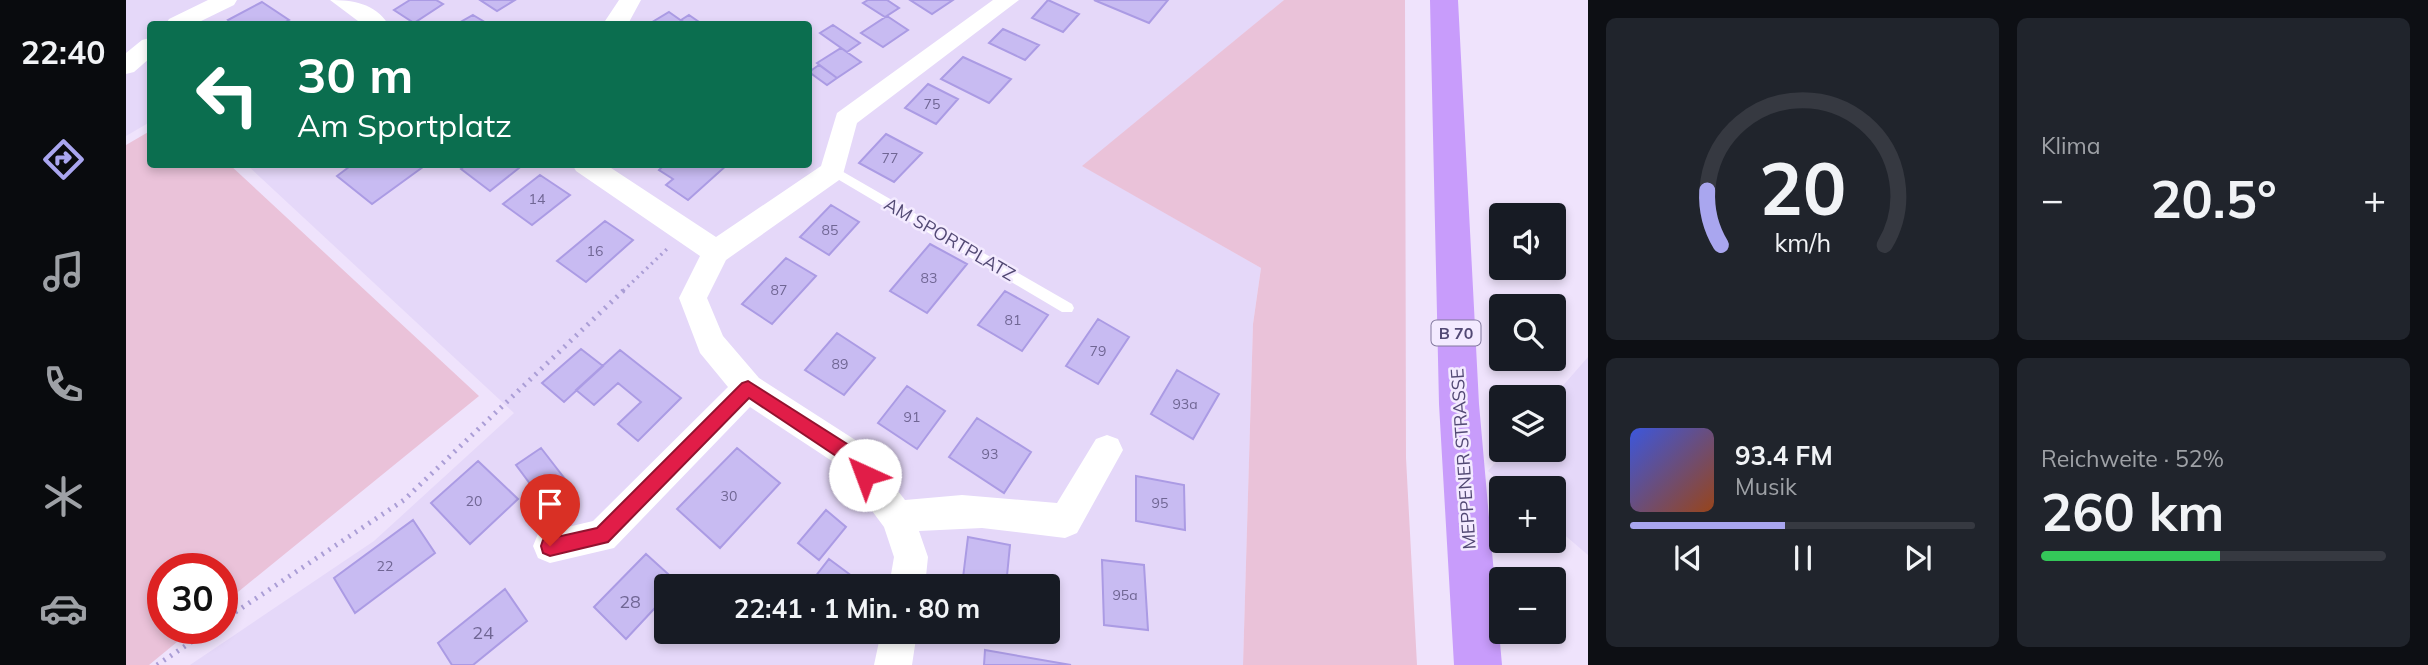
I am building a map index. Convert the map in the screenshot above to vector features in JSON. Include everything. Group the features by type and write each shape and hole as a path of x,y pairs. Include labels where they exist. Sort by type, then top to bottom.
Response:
{"main road":[{"name":"MEPPENER STRASSE","path":"1444,0 1459,404 1478,665"}],"street":[{"path":"183,21 226,0"},
{"path":"341,0 372,21"},
{"path":"616,21 630,0"},
{"path":"909,574 911,556 898,518 849,454 748,388 711,344 693,298 716,251 833,171 846,119 1008,0"},
{"path":"126,66 147,48"},
{"path":"591,168 716,251"},
{"path":"550,546 601,536 748,388"},
{"path":"898,518 937,510 1007,513 1065,521 1107,450"},
{"path":"893,665 897,644"}],"lane":[{"name":"AM SPORTPLATZ","path":"833,171 1067,308"}],"path":[{"path":"238,610 404,500 685,231"},
{"path":"156,665 188,644"}],"shaded area":[{"path":"126,0 1284,0 1083,166 1261,268 1253,324 1243,665 190,665 221,644 238,644 238,633 374,541 514,413 250,168 812,168 812,21 147,21 147,124 126,136"},
{"path":"1284,0 1405,0 1406,458 1417,665 1243,665 1253,324 1261,268 1082,166"},
{"path":"147,133 147,168 233,168 479,396 238,592 238,553 147,553 147,644 175,644 149,665 126,665 126,145"},
{"path":"1588,357 1588,555 1566,536 1566,476 1494,476 1488,471 1496,462 1566,462 1566,385 1564,385"}],"building":[{"path":"410,0 436,0 443,4 417,21 411,21 394,10"},
{"path":"480,0 515,0 497,11"},
{"path":"868,0 887,0 899,8 885,17 863,3"},
{"path":"910,0 953,0 932,14"},
{"path":"1048,0 1079,14 1063,32 1032,18"},
{"path":"1094,0 1168,0 1149,23"},
{"path":"262,2 289,20 229,21"},
{"path":"669,12 682,21 654,21"},
{"path":"473,15 483,21 462,21"},
{"path":"689,15 698,21 682,21"},
{"path":"887,16 908,30 883,47 861,33"},
{"path":"833,25 860,43 847,52 820,33"},
{"path":"1003,29 1039,45 1025,60 989,43"},
{"path":"841,48 861,62 837,78 817,63"},
{"path":"963,57 1011,79 989,103 941,79"},
{"path":"819,65 837,78 827,85 812,74 812,70"},
{"path":"928,84 958,99 936,124 905,108"},
{"path":"886,134 922,153 894,182 859,163"},
{"path":"348,168 422,168 372,204 337,176"},
{"path":"462,168 519,168 490,191"},
{"path":"724,168 688,200 666,185 673,179 659,170"},
{"path":"540,175 570,195 532,225 503,204"},
{"path":"831,205 859,222 829,255 800,237"},
{"path":"605,221 633,240 586,282 557,261"},
{"path":"930,244 967,264 927,313 890,291"},
{"path":"786,258 816,276 772,324 742,304"},
{"path":"1005,291 1048,315 1022,351 978,325"},
{"path":"1098,319 1129,337 1098,384 1066,366"},
{"path":"837,333 875,358 844,395 805,370"},
{"path":"581,349 603,366 564,402 542,383"},
{"path":"620,350 681,398 638,441 618,424 641,402 618,383 594,405 576,390"},
{"path":"1177,370 1219,394 1193,439 1151,414"},
{"path":"907,386 945,411 917,449 878,423"},
{"path":"977,418 1031,452 1004,493 949,457"},
{"path":"541,448 565,479 540,497 516,465"},
{"path":"737,448 780,483 720,548 677,509"},
{"path":"478,461 518,499 470,544 431,503"},
{"path":"1136,476 1184,485 1185,530 1136,521"},
{"path":"826,510 846,527 819,560 798,543"},
{"path":"413,520 435,553 355,613 334,578"},
{"path":"968,537 1010,545 1007,574 963,574"},
{"path":"646,554 668,574 654,574 654,609 626,639 594,607"},
{"path":"829,559 849,574 817,574"},
{"path":"1102,560 1144,565 1148,630 1104,625"},
{"path":"505,589 527,621 473,665 452,665 438,643"},
{"path":"985,650 1071,665 984,665"}],"route":[{"path":"550,546 601,536 748,388 849,454 865,475"}]}
